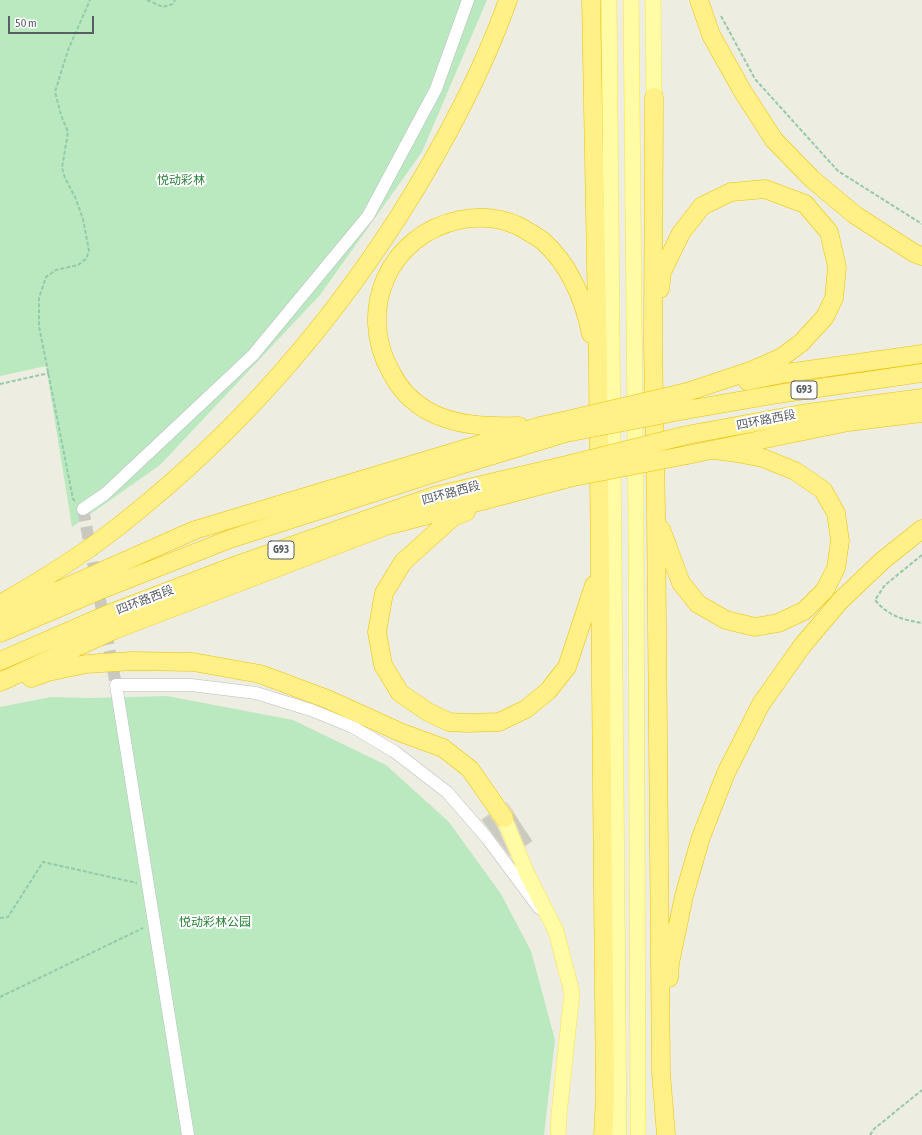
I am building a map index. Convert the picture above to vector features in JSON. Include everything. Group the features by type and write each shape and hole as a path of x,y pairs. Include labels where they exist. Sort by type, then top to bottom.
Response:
{"highway":[{"path":"0,604 27,589 101,540 156,496 198,459 244,414 295,357 339,304 375,254 433,161 483,62 508,0"},
{"path":"592,0 598,369 605,1097 603,1135"},
{"path":"699,0 711,35 743,92 774,140 812,179 855,215 914,253 922,256"},
{"path":"654,97 652,343 656,512 661,1073 666,1135"},
{"path":"598,369 590,328 582,303 572,278 560,258 543,240 518,226 501,220 495,218 470,217 449,222 424,233 401,253 389,271 379,295 376,320 378,341 384,360 395,380 409,397 427,410 445,419 484,427 565,427 687,392 753,370 782,357 800,343 825,317 834,298 837,267 829,232 805,204 765,189 731,192 702,206 681,233 662,272 652,343"},
{"path":"687,392 787,373 922,354"},
{"name":"四环路西段","path":"0,633 98,591 230,539 441,471 565,427 686,410 786,393 922,373"},
{"name":"四环路西段","path":"0,661 106,615 230,568 434,496 570,471 687,435 801,414 922,398"},
{"path":"599,571 567,666 548,691 526,709 499,722 449,722 428,712 400,693 383,665 377,632 384,593 403,562 453,517 510,493 570,471 687,455 848,422 922,412"},
{"path":"0,616 195,530 540,426"},
{"path":"656,512 666,546 681,583 698,604 726,620 754,627 778,623 804,611 825,590 836,568 840,541 836,513 823,490 795,471 763,458 714,450"},
{"path":"0,682 114,630 386,526 510,493"},
{"path":"661,1073 670,963 684,896 700,837 726,773 761,704 802,646 840,601 882,561 922,529"},
{"path":"0,688 48,672 86,664 132,661 193,662 260,674 327,699 402,733 443,748 470,769 504,818"}],"main road":[{"path":"609,0 619,1135"},
{"path":"631,0 636,530 638,1135"},
{"path":"653,0 654,97"},
{"path":"504,818 527,874 556,931 572,993 558,1135"}],"street":[{"path":"83,509 105,494 253,355 368,216 436,89 468,0"},
{"path":"188,1135 116,685 191,685 256,693 312,710 353,727 395,752 447,792 487,838 556,931"}],"path":[{"path":"83,509 73,499 39,326 39,298 46,277 56,270 78,265 86,259 90,251 75,197 65,178 62,168 68,132 61,115 55,92 68,50 90,0"},
{"path":"147,0 163,8 173,4 175,0"},
{"path":"718,11 755,79 838,171 922,224"},
{"path":"0,384 49,373"},
{"path":"922,555 885,585 875,600 882,609 901,620 922,623"},
{"path":"0,918 8,917 43,862 148,885"},
{"path":"0,997 154,923"},
{"path":"870,1135 874,1129 922,1090"}],"green space":[{"name":"悦动彩林","path":"0,0 487,0 422,152 320,295 160,465 72,527 46,366 0,376"},
{"name":"悦动彩林公园","path":"167,696 293,720 386,765 449,822 501,894 531,951 555,1040 544,1135 0,1135 0,707 51,697 92,698"}],"building":[{"path":"513,812 532,841 525,846 514,819"},
{"path":"489,815 497,826 510,856 482,820"}],"tunnel":[{"path":"83,509 116,685"}]}
